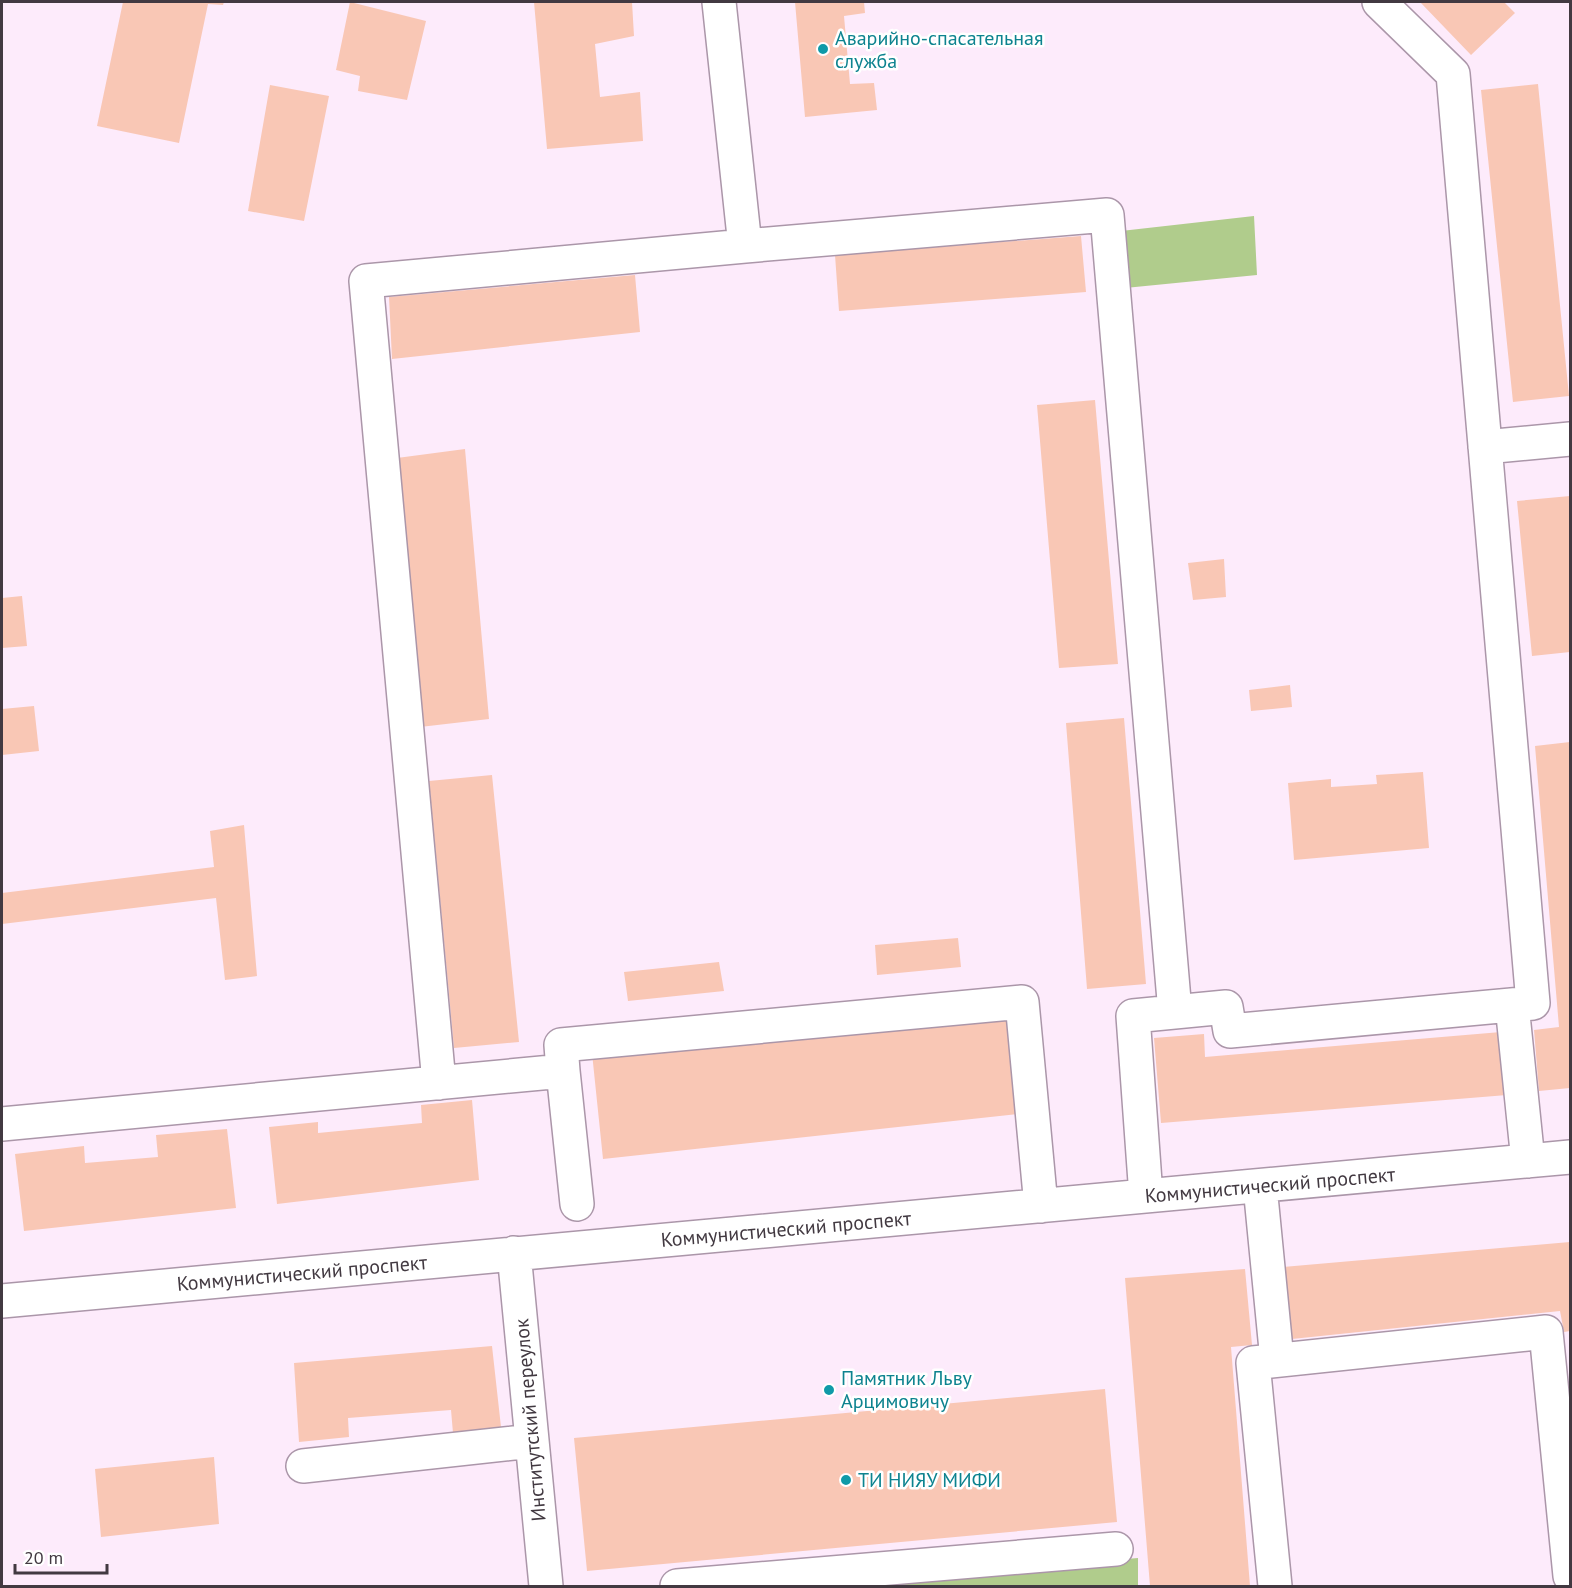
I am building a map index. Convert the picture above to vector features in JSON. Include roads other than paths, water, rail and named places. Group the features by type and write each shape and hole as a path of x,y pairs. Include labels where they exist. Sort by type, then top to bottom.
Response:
{"street":[{"path":"719,2 746,246"},
{"path":"1146,1196 1133,1016 1226,1007 1230,1031 1533,1003 1454,74 1378,2"},
{"path":"439,1083 366,281 1107,214 1175,1012"},
{"path":"1485,447 1570,439"},
{"path":"577,1204 561,1045 1022,1002 1041,1206"},
{"path":"1512,1005 1528,1161"},
{"path":"2,1124 563,1071"},
{"name":"Коммунистический проспект","path":"2,1301 1570,1158"},
{"path":"1260,1186 1277,1360"},
{"name":"Институтский переулок","path":"514,1253 546,1587"},
{"path":"1275,1587 1253,1363 1546,1332 1570,1576"},
{"path":"303,1466 532,1441"},
{"path":"677,1587 1116,1549"}],"place":[{"name":"Аварийно-спасательная служба","path":"823,49"},
{"name":"Памятник Льву Арцимовичу","path":"829,1390"},
{"name":"ТИ НИЯУ МИФИ","path":"846,1480"}]}
